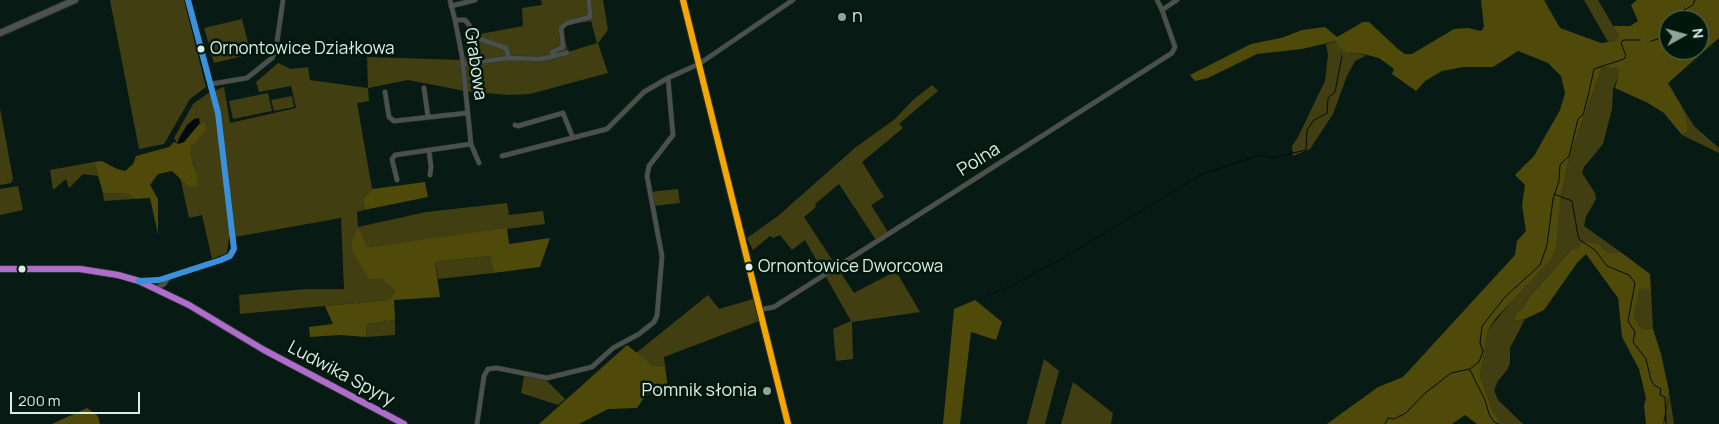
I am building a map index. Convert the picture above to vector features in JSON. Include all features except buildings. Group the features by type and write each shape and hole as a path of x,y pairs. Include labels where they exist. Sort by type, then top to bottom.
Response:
{"street":[{"path":"0,33 75,0"},
{"path":"139,281 159,280 221,260 230,256 234,249 219,119 188,0"},
{"path":"211,84 247,78 272,58 276,49 283,0"},
{"name":"Grabowa","path":"450,0 463,64 471,144 479,163"},
{"path":"452,6 475,0"},
{"path":"552,57 552,52 561,49 563,46 560,28 590,16 589,0"},
{"path":"683,0 788,424"},
{"path":"502,156 607,129 644,92 668,78 699,64 793,0"},
{"name":"Polna","path":"759,310 774,307 1172,53 1175,47 1157,0"},
{"path":"1162,10 1177,0"},
{"name":"Grabowa","path":"455,20 465,20 480,40 506,48 509,58 533,59 567,53"},
{"path":"463,64 509,58"},
{"path":"477,424 484,376 488,369 497,368 547,378 592,367 613,348 639,334 654,322 657,316 662,256 647,176 648,166 673,135 668,78"},
{"path":"424,88 428,117"},
{"name":"Grabowa","path":"385,92 392,120 467,113"},
{"path":"515,124 518,126 563,113 573,138"},
{"path":"397,180 392,159 395,155 471,144"},
{"path":"429,150 432,167 430,175"},
{"name":"Ludwika Spyry","path":"0,269 80,270 118,275 139,281 166,293 264,350 404,424"},
{"path":"156,288 164,284 169,277"},
{"path":"156,288 159,280"},
{"path":"164,284 166,293"}],"shaded area":[{"path":"110,0 184,0 206,87 190,99 164,144 139,149"},
{"path":"541,0 603,0 608,30 598,43 608,73 530,94 508,95 465,91 408,80 368,88 367,57 463,60 467,54 464,37 523,26 522,8 542,5","holes":["591,21 597,43 568,52 562,26"]},
{"path":"1481,0 1544,0 1560,28 1601,43 1615,41 1619,36 1613,26 1630,26 1638,21 1631,5 1637,0 1719,0 1719,38 1709,47 1709,10 1659,10 1659,60 1694,60 1668,83 1681,105 1686,119 1688,131 1682,135 1664,113 1648,103 1615,88 1620,69 1602,67 1569,158 1560,201 1556,246 1551,259 1496,318 1488,330 1480,376 1492,409 1501,424 1477,424 1465,415 1452,424 1327,424 1378,387 1403,377 1515,255 1517,241 1526,231 1522,205 1525,185 1515,175 1534,156 1560,110 1565,93 1561,76 1548,63 1518,51 1493,67 1464,67 1442,71 1425,81 1416,91 1392,74 1394,69 1379,58 1364,54 1347,53 1340,48 1336,41 1302,49 1257,54 1208,78 1195,81 1190,75 1251,44 1281,38 1302,30 1325,27 1337,37 1363,22 1369,22 1405,54 1412,54 1454,29 1468,28 1481,31 1484,27"},
{"path":"1584,0 1598,0 1619,36 1615,41 1608,42"},
{"path":"242,19 251,54 214,63 204,28"},
{"path":"1337,41 1347,53 1367,55 1355,61 1347,76 1333,114 1310,149 1293,156 1292,146 1325,81 1328,55 1326,44"},
{"path":"278,63 291,69 308,67 310,80 368,88 369,101 357,103 372,189 363,199 364,210 357,212 358,227 426,212 507,203 509,215 543,211 545,224 368,247 358,228 380,278 397,290 388,300 240,314 239,295 306,289 344,289 341,218 229,238 227,253 212,259 202,215 189,218 180,177 189,187 196,171 192,162 191,147 197,138 195,127 184,142 178,144 174,138 193,104 207,94 224,87 230,123 296,108 291,86 259,92 256,82"},
{"path":"1602,67 1621,69 1613,89 1612,109 1603,144 1584,167 1582,173 1595,193 1596,199 1586,217 1584,226 1622,253 1608,253 1599,244 1571,250 1529,297 1523,308 1515,314 1514,321 1525,319 1510,348 1510,363 1507,370 1498,381 1494,390 1498,400 1523,424 1501,424 1492,409 1480,376 1488,330 1514,298 1560,201 1569,158"},
{"path":"932,85 938,91 899,124 903,128 862,162 884,197 871,205 888,232 876,240 839,184 815,204 816,207 804,217 854,293 896,271 920,312 852,322 853,359 836,361 833,329 851,321 805,240 792,250 780,235 773,238 770,236 753,250 747,238 778,216 856,147 895,119 913,100"},
{"path":"268,93 272,111 233,119 229,101"},
{"path":"292,96 294,107 274,111 271,100"},
{"path":"1681,105 1694,126 1719,148 1719,153 1682,135 1688,131"},
{"path":"0,108 13,179 11,183 0,185"},
{"path":"199,118 200,123 184,142 178,144 178,140 187,125 194,119"},
{"path":"204,122 207,129 191,147 192,162 196,171 198,186 189,187 172,171 158,174 150,185 158,199 158,234 150,198 134,199 128,194 103,193 94,162 102,161 125,171 133,164 136,156 169,147 174,142 178,144 184,142 195,127"},
{"path":"94,162 98,176 83,174 69,188 66,179 53,190 50,170"},
{"path":"425,182 428,197 364,210 363,199 372,189"},
{"path":"18,186 23,210 0,215 0,189"},
{"path":"678,189 680,203 653,206 650,192"},
{"path":"103,193 128,194 134,199 104,201"},
{"path":"358,227 368,247 507,228 509,244 550,238 540,267 493,273 490,256 435,262 440,297 394,300 395,320 367,324 366,337 340,335 310,337 309,327 333,324 325,306 388,300 396,291 380,278 369,279 353,252 352,241"},
{"path":"1583,242 1599,244 1608,253 1622,253 1650,274 1651,290 1640,288 1634,317 1641,328 1653,329 1661,354 1669,391 1663,424 1646,424 1644,406 1646,398 1639,369 1622,337 1618,298 1586,254 1577,263 1544,310 1525,319 1514,321 1515,314 1523,308 1529,297 1571,250 1578,248"},
{"path":"490,256 493,273 438,279 435,262"},
{"path":"1640,287 1651,290 1653,329 1641,328 1634,317"},
{"path":"708,295 719,309 753,299 759,321 664,357 665,366 652,365 636,353"},
{"path":"975,300 1002,322 996,340 971,332 960,424 943,424 954,309"},
{"path":"395,320 395,335 366,337 367,324"},
{"path":"627,345 652,365 665,366 668,389 646,395 637,408 608,409 579,424 539,424"},
{"path":"1044,359 1059,371 1045,424 1027,424"},
{"path":"524,376 546,380 565,399 558,405 521,393"},
{"path":"1073,382 1113,413 1111,424 1061,424"},
{"path":"1669,391 1674,424 1663,424 1665,420"},
{"path":"87,408 98,416 100,424 52,424"}],"waterway":[{"path":"1684,10 1693,5 1695,0"},
{"path":"1651,41 1659,38"},
{"path":"1385,424 1388,418 1394,419 1406,413 1424,394 1451,373 1470,369 1479,362 1483,351 1480,343 1482,326 1505,297 1540,265 1547,245 1553,199 1559,181 1560,165 1569,156 1578,119 1583,115 1594,69 1624,59 1626,56 1621,43 1623,40 1640,40"},
{"path":"979,299 1013,285 1063,258 1202,174 1261,155 1272,158 1306,150 1307,130 1313,121 1327,113 1328,98 1335,92 1342,56"},
{"path":"1554,194 1572,201 1580,240 1595,250 1607,266 1629,275 1635,283 1628,321 1635,332 1633,342 1646,359 1651,380 1654,385 1661,389 1660,395 1665,397 1666,424"},
{"path":"1470,370 1485,400 1489,414 1494,422 1499,424"}],"transit line":[{"path":"139,281 159,280 221,260 230,256 234,249 218,113 188,0"},
{"path":"683,0 788,424"},
{"path":"0,269 80,269 118,275 139,281 189,305 264,350 404,424"}],"place":[{"name":"n","path":"842,17"},
{"name":"Ornontowice Działkowa","path":"201,49"},
{"name":"Ornontowice Dworcowa","path":"749,267"},
{"name":"Pomnik słonia","path":"767,391"}]}
